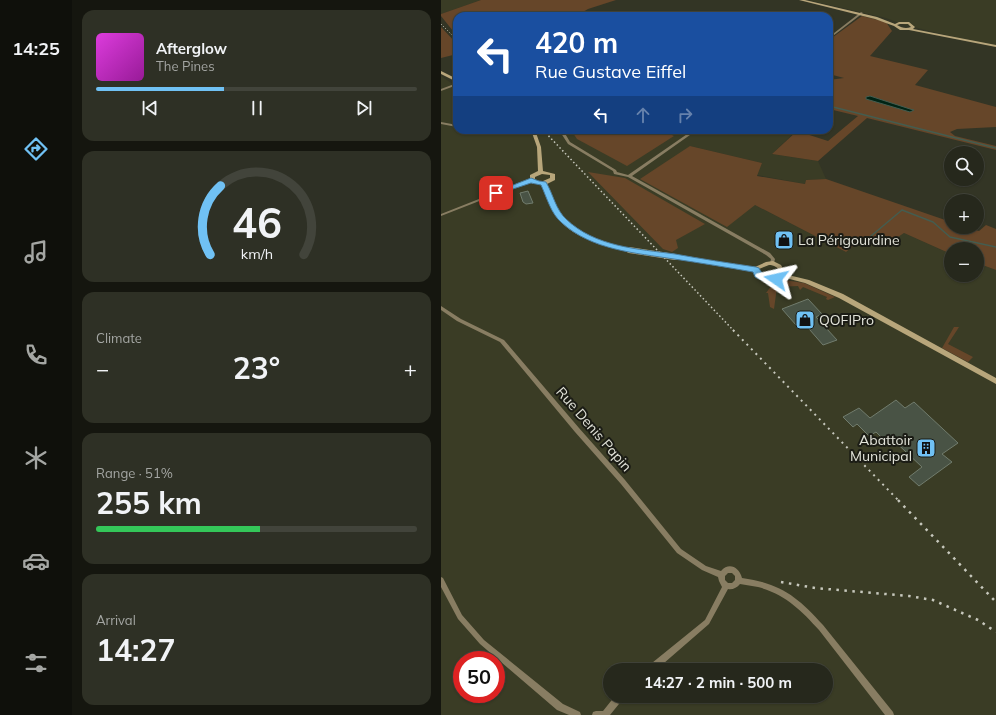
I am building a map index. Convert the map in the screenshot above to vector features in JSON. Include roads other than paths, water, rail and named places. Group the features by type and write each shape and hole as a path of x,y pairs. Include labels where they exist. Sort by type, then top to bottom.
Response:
{"main road":[{"path":"801,0 901,22 911,27 996,45"},
{"path":"807,0 881,19 899,28 911,27"},
{"path":"895,25 901,22"},
{"path":"441,72 453,79"},
{"path":"534,134 539,148 541,172"},
{"path":"541,172 550,172 553,175 553,179 544,183 537,183 531,180 532,176 541,172"},
{"path":"544,183 557,213 569,225 586,237 629,250 756,270"},
{"path":"756,270 764,263 772,263 781,269 781,275"},
{"path":"756,270 758,275 764,279 772,280 781,275 825,288 996,381"},
{"path":"936,349 996,385"}],"street":[{"path":"833,35 861,14"},
{"path":"441,90 453,83"},
{"path":"441,123 453,125"},
{"path":"563,134 569,143 615,171 615,173 629,176 768,254 773,259 772,263"},
{"path":"629,176 689,134"},
{"path":"441,214 531,180"},
{"name":"Rue Denis Papin","path":"441,308 459,320 502,341 623,482 679,551 704,568 722,575"},
{"path":"738,581 737,574 733,571 727,570 722,575 721,581 726,586 733,586 738,581 757,582 781,592 797,602 816,621 890,715"},
{"path":"441,580 460,617 482,642 560,708 577,715"},
{"path":"658,663 707,622 726,586"},
{"path":"595,715 605,715 614,703"}],"waterway":[{"path":"833,107 996,148"},
{"path":"871,236 902,210 933,222 950,237 996,247"}],"railway":[{"path":"441,24 453,36"},
{"path":"547,134 734,331"},
{"path":"733,330 899,501"},
{"path":"898,500 996,602"},
{"path":"781,582 815,588 909,596 933,600 978,620 996,632"}],"place":[{"name":"La Périgourdine","path":"784,240"},
{"name":"QOFIPro","path":"805,320"},
{"name":"Abattoir Municipal","path":"926,448"}]}
